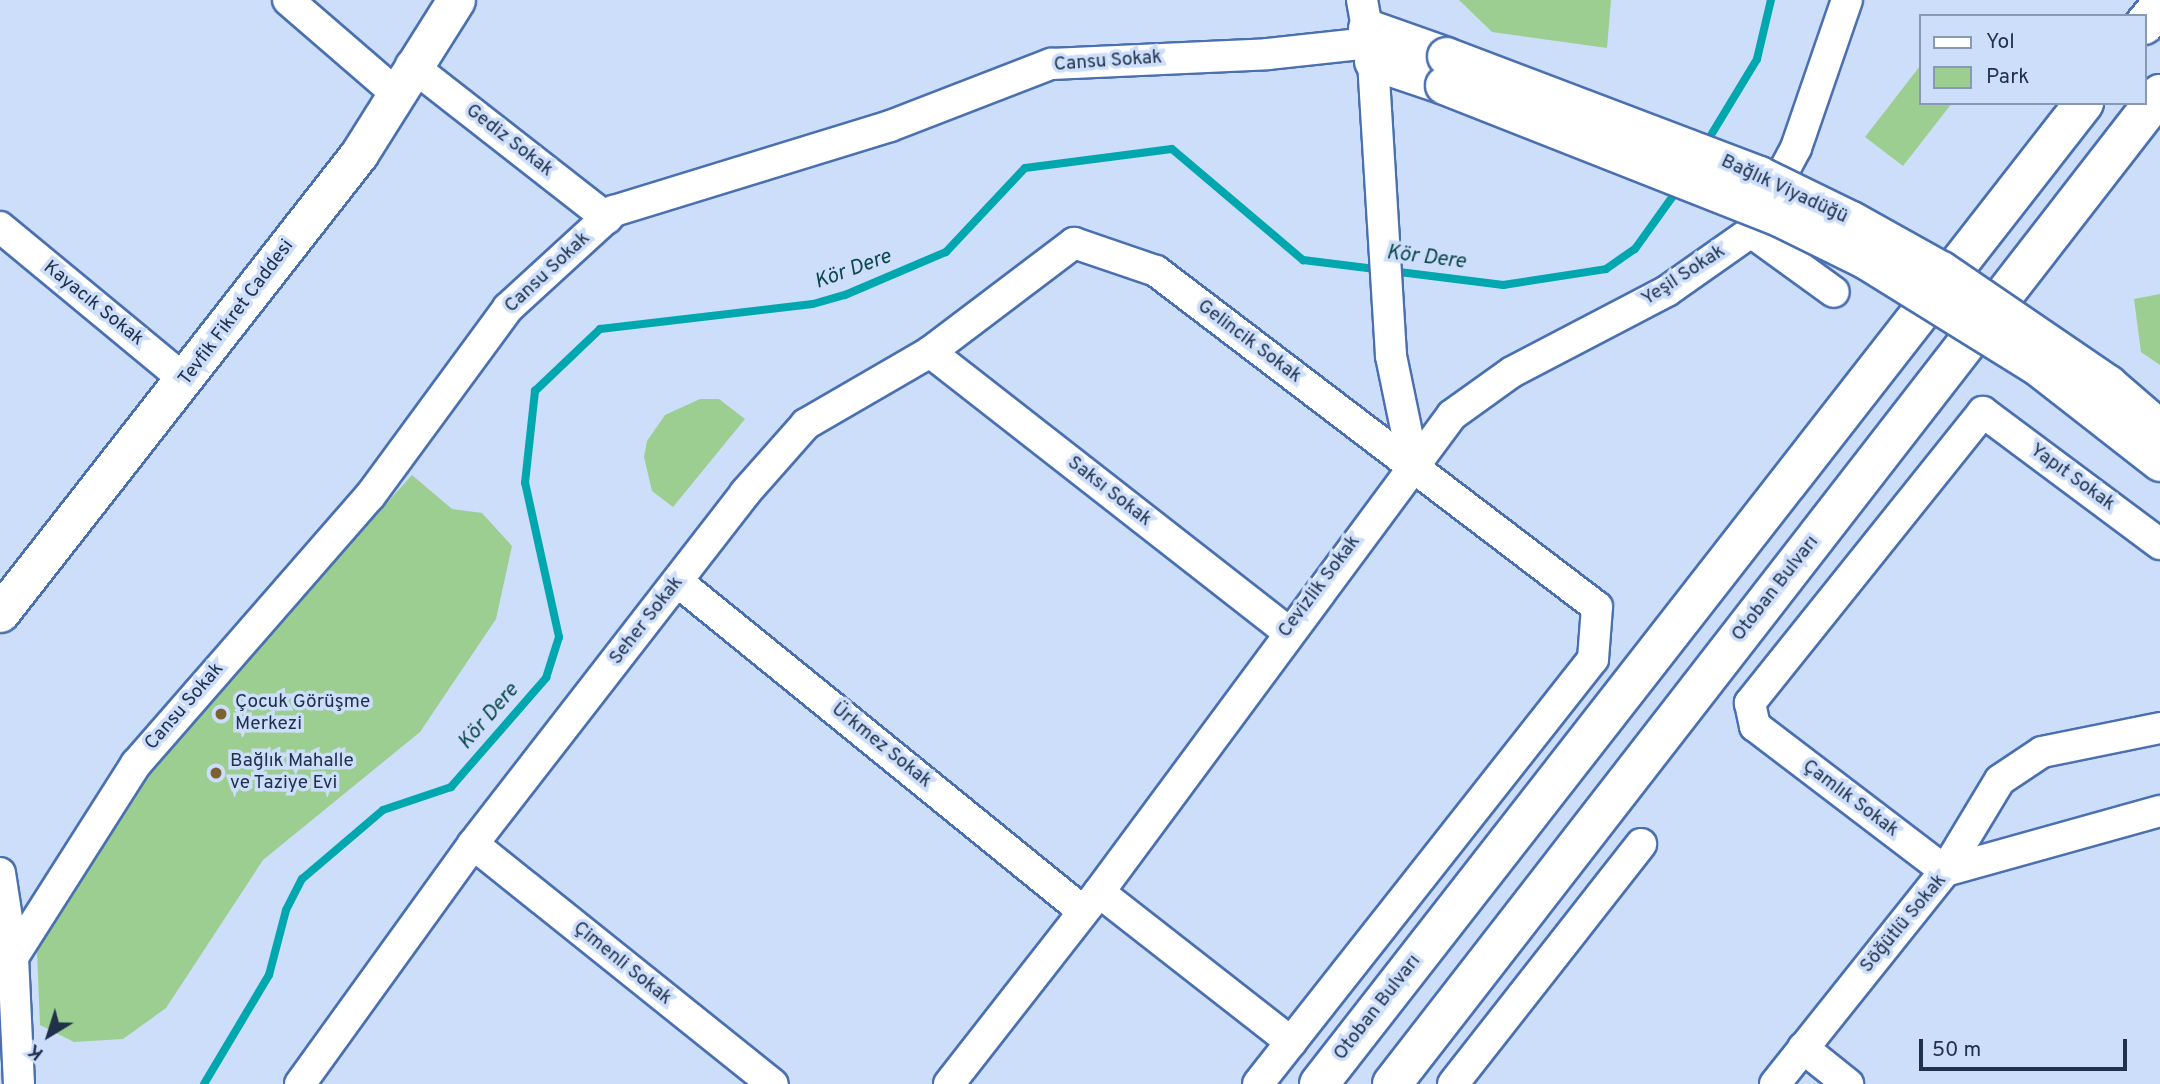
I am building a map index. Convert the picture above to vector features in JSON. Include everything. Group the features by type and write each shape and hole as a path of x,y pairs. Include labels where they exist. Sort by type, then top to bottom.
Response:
{"highway":[{"path":"2146,23 2160,5"},
{"name":"Otoban Bulvarı","path":"1392,1084 2160,94"},
{"name":"Otoban Bulvarı","path":"1319,1084 2082,105"}],"street":[{"name":"Gediz Sokak","path":"288,0 607,218"},
{"name":"Tevfik Fikret Caddesi","path":"0,613 186,381 404,80 456,0"},
{"name":"Yeşil Sokak","path":"1413,462 1452,415 1512,372 1667,291 1751,232 1796,148 1847,0"},
{"path":"1368,33 1381,248 1391,356 1413,462"},
{"name":"Bağlık Viyadüğü","path":"1368,33 1442,70 1781,218 1866,260 2037,366 2160,462"},
{"name":"Cansu Sokak","path":"7,956 136,764 370,496 508,308 607,218 890,126 1051,64 1368,33"},
{"name":"Bağlık Viyadüğü","path":"1442,70 1759,175 1851,220 1941,270 2109,384 2160,429"},
{"name":"Kayacık Sokak","path":"0,227 186,381"},
{"path":"1751,232 1834,292"},
{"name":"Gelincik Sokak","path":"1074,243 1156,271 1413,462 1597,607 1593,659 1291,1042"},
{"name":"Seher Sokak","path":"300,1084 473,844 745,492 806,424 930,352 1074,243"},
{"name":"Saksı Sokak","path":"930,352 1287,631"},
{"name":"Yapıt Sokak","path":"1755,726 1750,703 1983,412 2160,544"},
{"name":"Cevizlik Sokak","path":"948,1084 1091,901 1413,462"},
{"name":"Ürkmez Sokak","path":"678,582 1091,901 1291,1042"},
{"name":"Çamlık Sokak","path":"1755,726 1945,872"},
{"path":"1945,872 2000,780 2042,752 2160,728"},
{"name":"Söğütlü Sokak","path":"1775,1084 1945,872 2160,811"},
{"name":"Çimenli Sokak","path":"473,844 773,1084"},
{"path":"1453,1084 1641,844"},
{"path":"0,873 18,1038 19,1084"},
{"path":"1258,1084 1291,1042"},
{"path":"1803,1048 1848,1084"}],"green space":[{"path":"1459,0 1611,0 1607,48 1492,32"},
{"path":"1918,69 1918,105 1950,105 1903,166 1865,137"},
{"path":"2160,294 2160,365 2141,352 2134,299"},
{"path":"700,399 719,399 745,419 673,507 652,491 644,457 647,441 665,415"},
{"path":"412,475 452,509 482,513 512,546 496,619 420,732 263,860 166,1008 123,1039 74,1042 40,1025 37,951 148,776 206,702"}],"waterway":[{"name":"Kör Dere","path":"1705,145 1757,59 1771,0"},
{"name":"Kör Dere","path":"204,1084 269,975 286,910 302,879 383,810 451,787 546,678 559,637 525,483 535,391 600,329 813,304 845,295 946,252 1025,168 1172,149 1303,260 1503,285 1606,269 1635,249 1678,189"}],"place":[{"name":"Çocuk Görüşme Merkezi","path":"221,714"},
{"name":"Bağlık Mahalle ve Taziye Evi","path":"216,773"}]}
